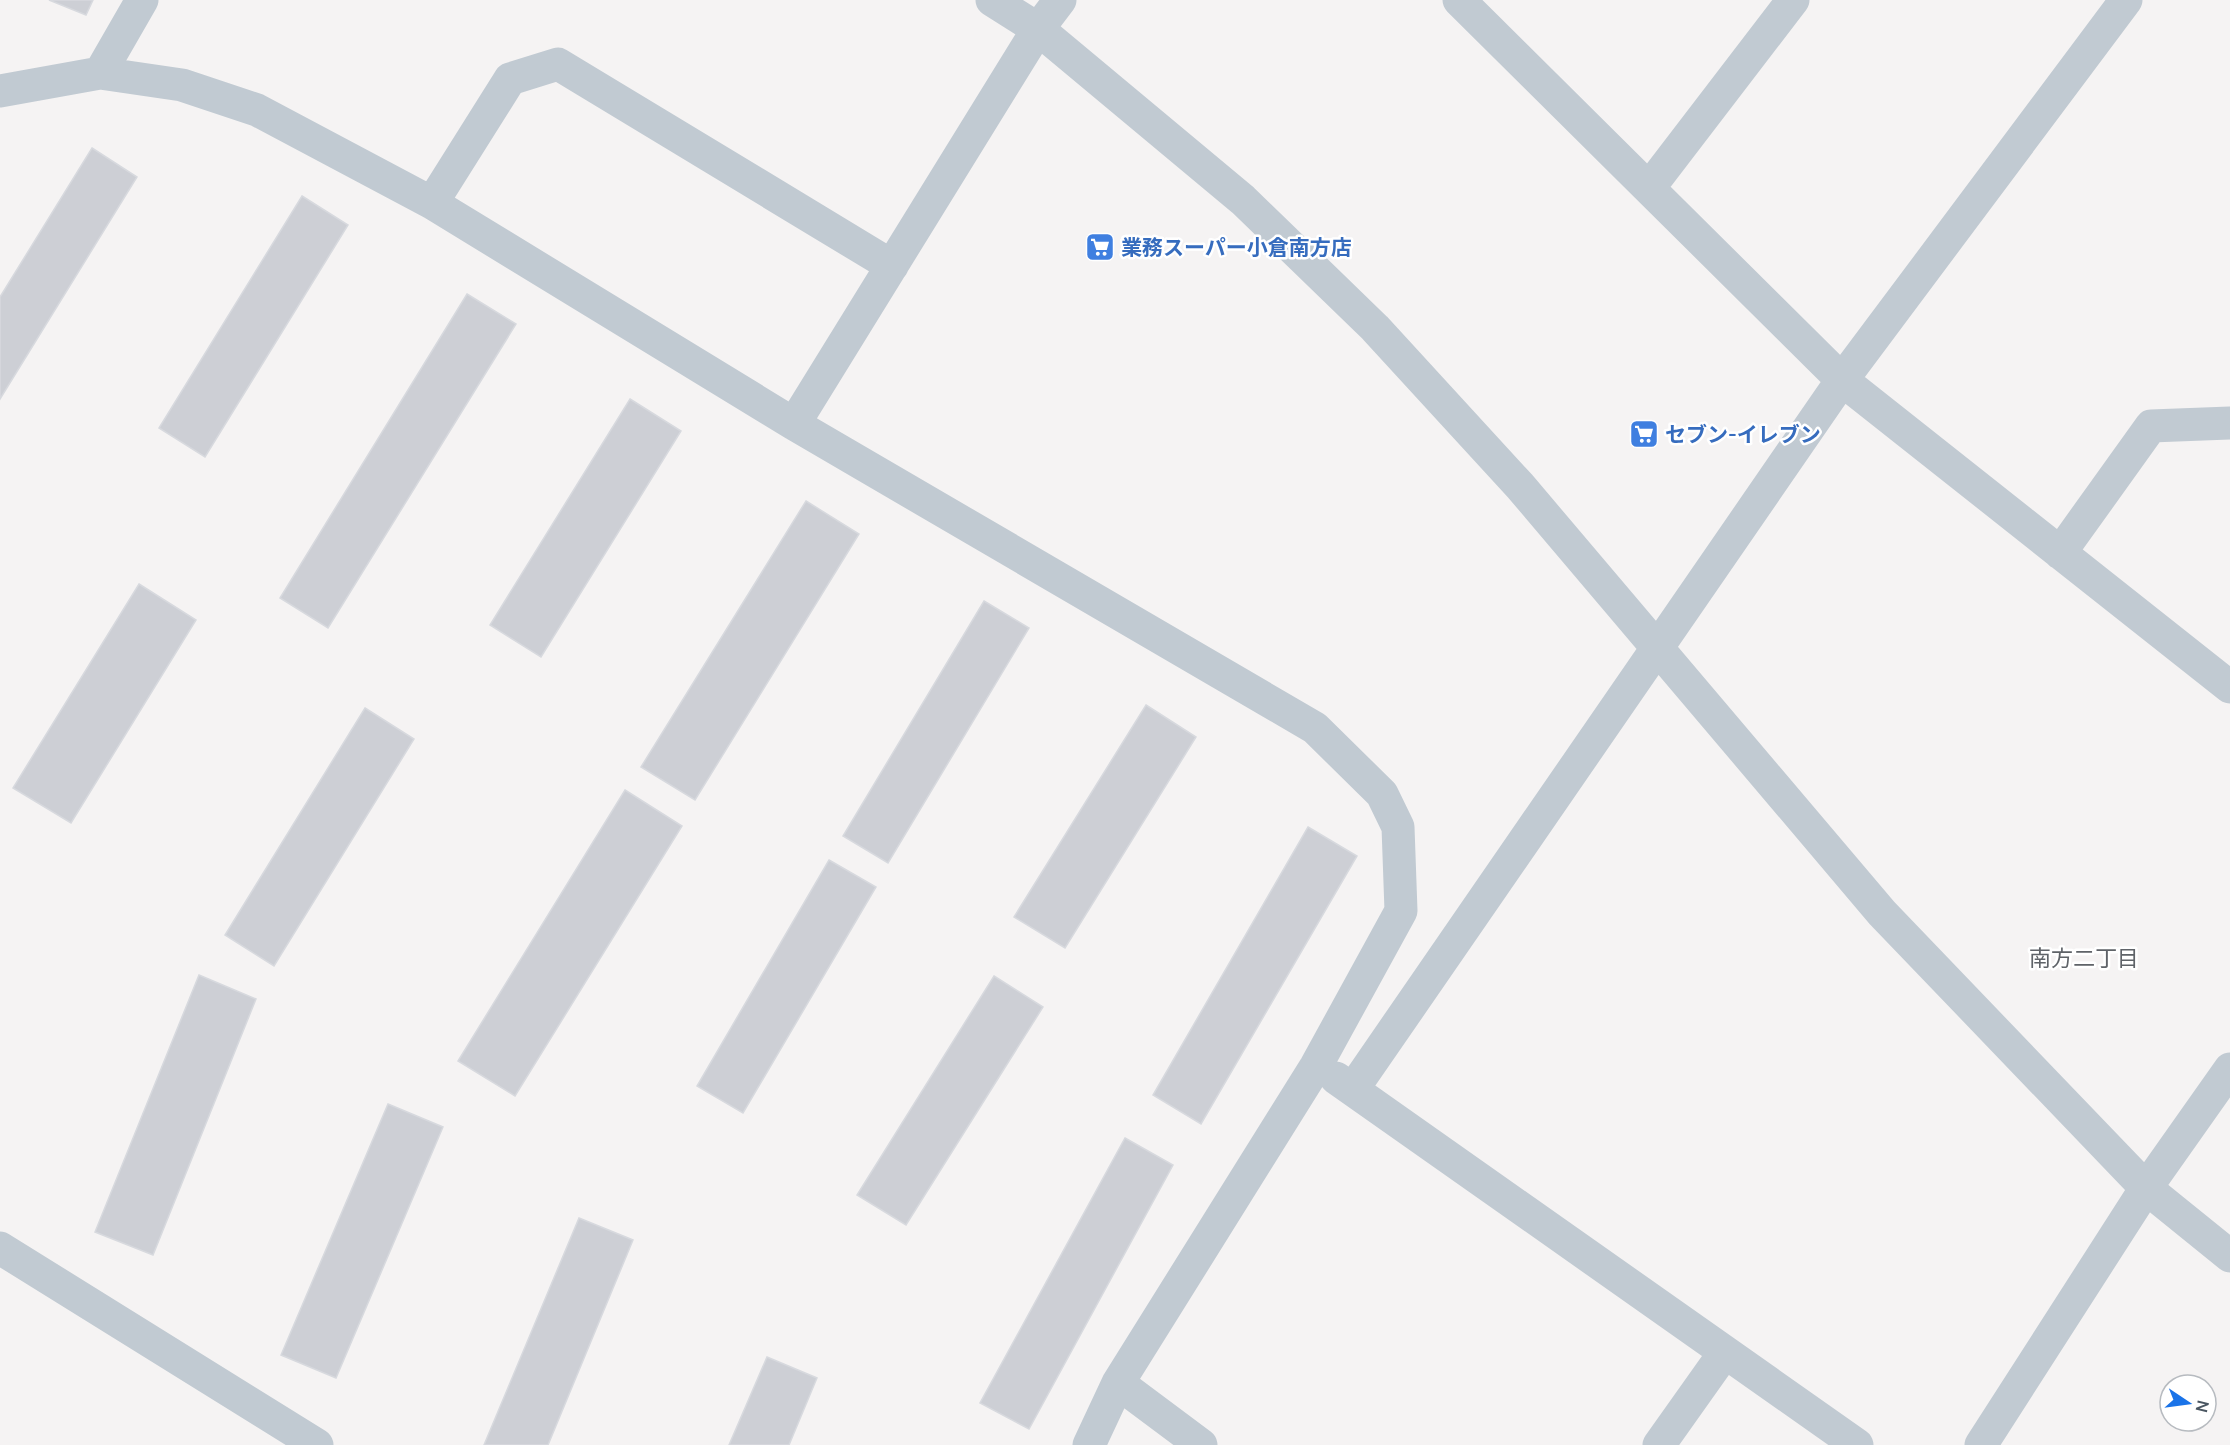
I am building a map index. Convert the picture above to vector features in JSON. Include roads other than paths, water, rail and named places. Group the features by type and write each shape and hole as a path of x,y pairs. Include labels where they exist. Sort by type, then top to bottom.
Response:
{"street":[{"path":"100,73 142,0"},
{"path":"992,0 1038,29 1243,200 1376,328 1520,486 1882,913 2146,1188 2230,1256"},
{"path":"794,424 1038,29 1060,0"},
{"path":"1459,0 1842,380 2230,687"},
{"path":"1648,188 1792,0"},
{"path":"1353,1089 1842,380 2126,0"},
{"path":"432,203 510,79 558,64 892,266"},
{"path":"0,91 100,73 182,85 257,110 432,203 794,424 1315,728 1382,794 1398,827 1401,911 1316,1066 1118,1383 1089,1445"},
{"path":"2060,553 2151,426 2230,423"},
{"path":"1316,1066 1353,1089 1857,1445"},
{"path":"1982,1445 2146,1188 2230,1068"},
{"path":"0,1248 317,1445"},
{"path":"1659,1445 1725,1352"},
{"path":"1118,1383 1201,1445"}],"place":[{"name":"業務スーパー小倉南方店","path":"1100,247"},
{"name":"セブン-イレブン","path":"1644,434"}],"district":[{"name":"南方二丁目","path":"2084,958"}]}
